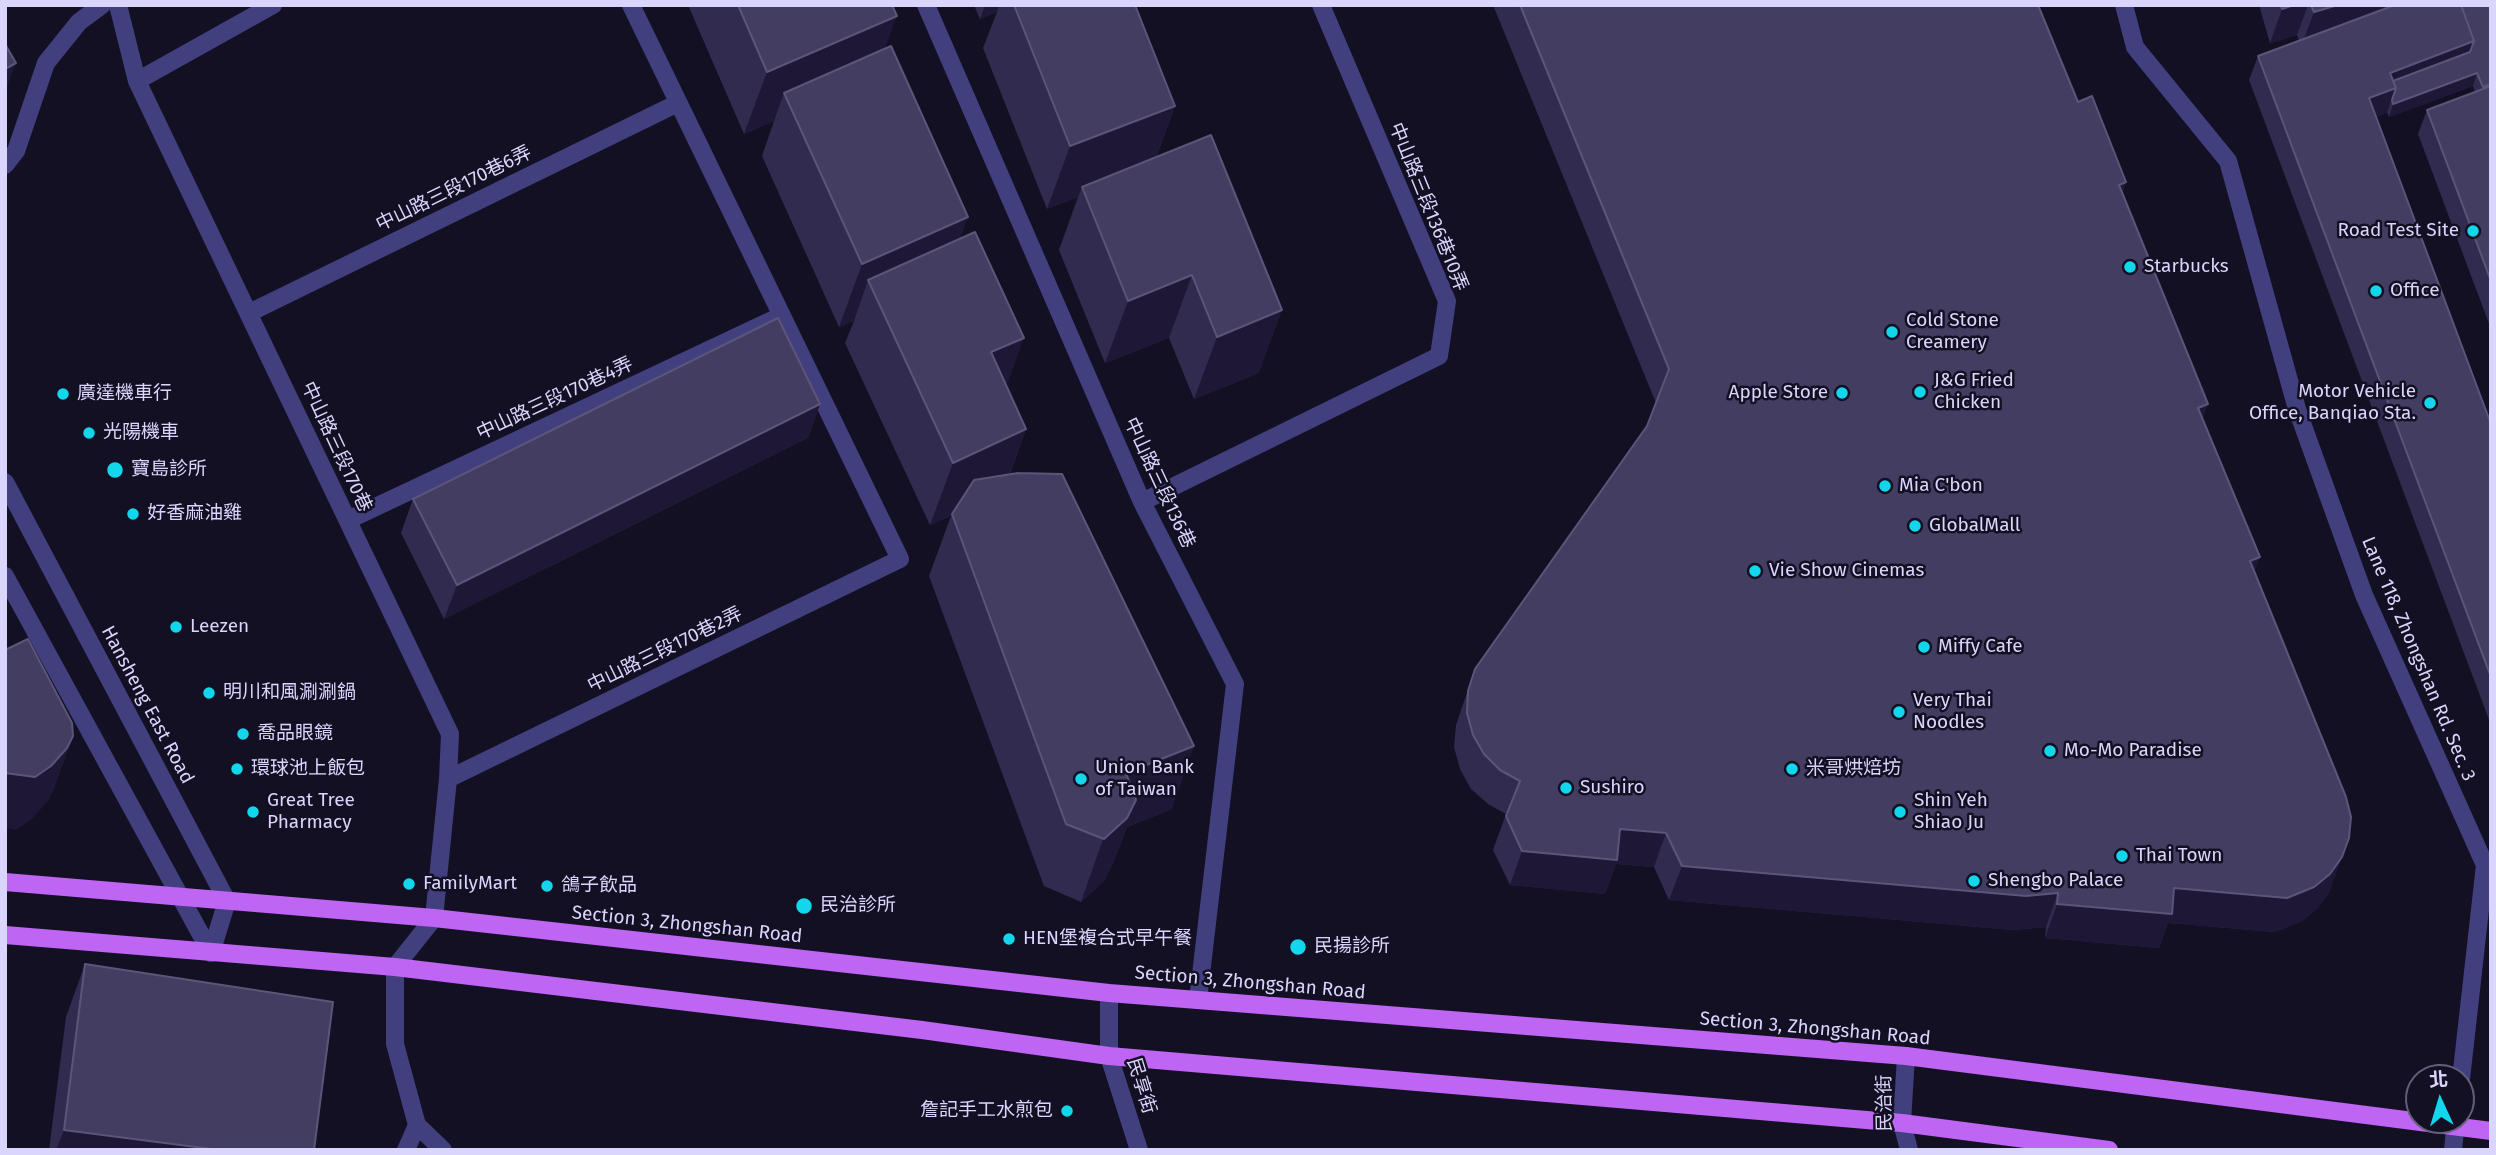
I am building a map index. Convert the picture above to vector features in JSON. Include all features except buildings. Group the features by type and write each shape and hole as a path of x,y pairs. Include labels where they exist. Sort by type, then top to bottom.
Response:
{"main road":[{"name":"Section 3, Zhongshan Road","path":"5,882 434,918 1109,993 1906,1056 2405,1117"},
{"path":"5,935 395,967 908,1028 1109,1056 1902,1123 2109,1150"}],"street":[{"path":"5,165 16,151 46,64 79,22 102,5"},
{"name":"中山路三段170巷","path":"118,5 137,81 450,734 434,918"},
{"path":"137,81 272,5"},
{"path":"631,5 781,316"},
{"name":"中山路三段136巷","path":"926,5 1142,502 1235,684 1198,1000"},
{"name":"中山路三段136巷10弄","path":"1142,502 1439,356 1447,301 1321,5"},
{"name":"Lane 118, Zhongshan Rd. Sec. 3","path":"2124,5 2134,47 2228,161 2297,410 2359,583 2485,865 2463,1064"},
{"name":"中山路三段170巷6弄","path":"249,313 678,103"},
{"name":"中山路三段170巷4弄","path":"348,520 781,316"},
{"name":"中山路三段170巷2弄","path":"448,779 900,559 781,316"},
{"name":"Hansheng East Road","path":"5,482 227,901"},
{"path":"5,576 211,953"},
{"path":"211,953 227,901"},
{"path":"434,918 395,967 394,1044 417,1125 443,1150"},
{"name":"民享街","path":"1109,993 1109,1056 1139,1150"},
{"name":"民治街","path":"1906,1056 1902,1123 1909,1150"},
{"path":"405,1150 417,1125"}],"place":[{"name":"Road Test Site","path":"2473,231"},
{"name":"Starbucks","path":"2130,267"},
{"name":"Office","path":"2376,291"},
{"name":"Cold Stone Creamery","path":"1892,332"},
{"name":"J&G Fried Chicken","path":"1920,392"},
{"name":"Apple Store","path":"1842,393"},
{"name":"廣達機車行","path":"63,394"},
{"name":"Motor Vehicle Office, Banqiao Sta.","path":"2430,403"},
{"name":"光陽機車","path":"89,433"},
{"name":"寶島診所","path":"115,470"},
{"name":"Mia C'bon","path":"1885,486"},
{"name":"好香麻油雞","path":"133,514"},
{"name":"GlobalMall","path":"1915,526"},
{"name":"Vie Show Cinemas","path":"1755,571"},
{"name":"Leezen","path":"176,627"},
{"name":"Miffy Cafe","path":"1924,647"},
{"name":"明川和風涮涮鍋","path":"209,693"},
{"name":"Very Thai Noodles","path":"1899,712"},
{"name":"喬品眼鏡","path":"243,734"},
{"name":"Mo-Mo Paradise","path":"2050,751"},
{"name":"環球池上飯包","path":"237,769"},
{"name":"米哥烘焙坊","path":"1792,769"},
{"name":"Union Bank of Taiwan","path":"1081,779"},
{"name":"Sushiro","path":"1566,788"},
{"name":"Great Tree Pharmacy","path":"253,812"},
{"name":"Shin Yeh Shiao Ju","path":"1900,812"},
{"name":"Thai Town","path":"2122,856"},
{"name":"Shengbo Palace","path":"1974,881"},
{"name":"FamilyMart","path":"409,884"},
{"name":"鴿子飲品","path":"547,886"},
{"name":"民治診所","path":"804,906"},
{"name":"HEN堡複合式早午餐","path":"1009,939"},
{"name":"民揚診所","path":"1298,947"},
{"name":"詹記手工水煎包","path":"1067,1111"}]}
